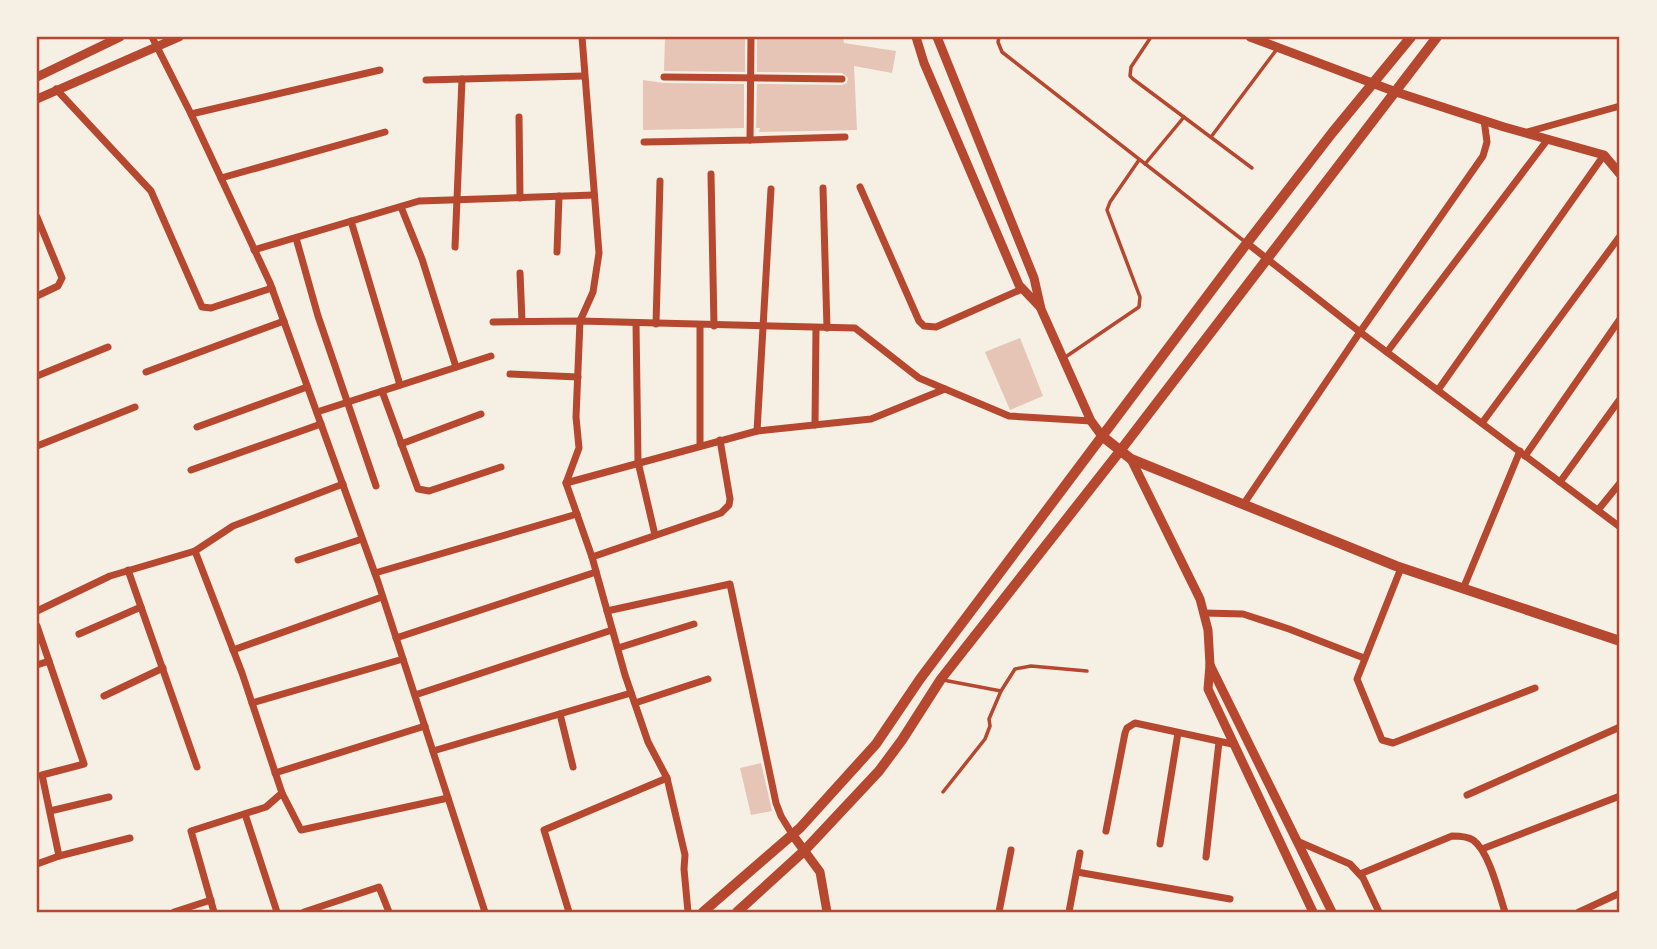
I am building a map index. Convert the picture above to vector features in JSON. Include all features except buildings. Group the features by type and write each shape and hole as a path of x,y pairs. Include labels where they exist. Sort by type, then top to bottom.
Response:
{"main road":[{"path":"703,912 792,835 876,744 920,679 1247,243 1332,132 1411,37"},
{"path":"737,912 804,850 879,771 941,679 1120,451 1437,37"},
{"path":"1102,436 1130,459 1401,568 1620,641"}],"street":[{"path":"37,77 120,37"},
{"path":"37,99 154,41 178,37"},
{"path":"582,37 599,253 593,292 580,321 576,417 579,448 566,484 592,557 631,693 648,742 667,778 685,855 688,912"},
{"path":"750,140 751,37"},
{"path":"916,37 924,62 1021,289 1041,309"},
{"path":"937,37 1034,278 1041,309 1091,421 1102,436"},
{"path":"1250,37 1396,92 1604,155 1620,174"},
{"path":"154,41 272,288 375,573 485,912"},
{"path":"191,114 380,70"},
{"path":"426,80 584,76"},
{"path":"664,77 842,79"},
{"path":"455,247 462,79"},
{"path":"56,89 151,191 202,307 211,308 272,288"},
{"path":"1525,133 1620,106"},
{"path":"519,117 520,198"},
{"path":"1243,505 1483,156 1487,142 1484,120"},
{"path":"221,178 385,132"},
{"path":"644,142 845,137"},
{"path":"1387,352 1548,139"},
{"path":"1438,390 1604,155"},
{"path":"712,174 714,326"},
{"path":"656,324 660,181"},
{"path":"860,187 919,321 924,326 936,327 1021,289"},
{"path":"823,188 827,328"},
{"path":"757,431 771,189"},
{"path":"254,250 419,201 594,195"},
{"path":"557,253 559,196"},
{"path":"401,207 422,259 456,368"},
{"path":"37,217 62,278 58,286 37,296"},
{"path":"351,221 400,385"},
{"path":"1482,423 1620,236"},
{"path":"296,238 318,316 376,486"},
{"path":"1247,243 1360,332 1620,527"},
{"path":"520,273 522,321"},
{"path":"1464,589 1522,453 1620,319"},
{"path":"146,372 284,321"},
{"path":"493,322 580,321 855,328 919,378 1009,416 1091,421"},
{"path":"636,323 638,462 655,535"},
{"path":"700,326 700,446"},
{"path":"814,425 816,328"},
{"path":"37,376 108,347"},
{"path":"317,412 491,356"},
{"path":"510,374 578,377"},
{"path":"197,427 307,387"},
{"path":"566,484 757,431 871,419 945,389"},
{"path":"382,391 415,485 422,491 501,467"},
{"path":"1560,482 1620,400"},
{"path":"37,446 135,407"},
{"path":"401,444 481,414"},
{"path":"191,470 321,425"},
{"path":"592,557 726,509 730,499 720,440"},
{"path":"1130,459 1200,598 1208,630 1208,689 1313,912"},
{"path":"1598,510 1620,483"},
{"path":"37,611 110,576 195,551 233,526 343,484"},
{"path":"375,573 577,514"},
{"path":"298,560 362,539"},
{"path":"195,551 233,650 282,793 301,830 448,798"},
{"path":"1401,568 1357,674 1358,685 1382,740 1388,743 1535,688"},
{"path":"128,570 197,767"},
{"path":"396,638 596,572"},
{"path":"607,611 730,584 776,803 780,816 792,835 820,872 827,912"},
{"path":"233,650 382,597"},
{"path":"79,634 141,607"},
{"path":"1204,613 1243,614 1289,628 1364,658"},
{"path":"618,648 694,624"},
{"path":"37,626 84,765 42,775 59,856"},
{"path":"415,695 612,630"},
{"path":"252,703 403,659"},
{"path":"37,664 49,661"},
{"path":"1210,665 1332,912"},
{"path":"104,696 163,668"},
{"path":"635,703 708,679"},
{"path":"433,751 631,693"},
{"path":"560,714 573,767"},
{"path":"1107,831 1127,728 1135,723 1232,744"},
{"path":"275,773 425,726"},
{"path":"1467,795 1620,727"},
{"path":"1160,844 1178,733"},
{"path":"1206,858 1219,742"},
{"path":"569,912 544,830 667,778"},
{"path":"214,912 191,831 266,807 282,793"},
{"path":"1482,849 1620,796"},
{"path":"50,811 109,797"},
{"path":"245,814 277,912"},
{"path":"1360,874 1452,835 1472,839 1482,849 1505,912"},
{"path":"37,864 130,838"},
{"path":"1295,841 1350,864 1360,874 1379,912"},
{"path":"999,912 1011,850"},
{"path":"1069,912 1080,853"},
{"path":"1290,864 1307,862"},
{"path":"1077,872 1230,899"},
{"path":"304,912 379,887 389,912"},
{"path":"1579,912 1620,893"},
{"path":"174,912 211,900"}],"lane":[{"path":"999,37 1002,52 1247,243"},
{"path":"1151,37 1131,67 1130,76 1252,168"},
{"path":"1211,137 1277,48"},
{"path":"1145,164 1184,117"},
{"path":"1064,358 1139,307 1140,297 1107,211 1110,202 1139,159"},
{"path":"943,792 985,739 990,726 989,719 1001,691 1015,669 1031,666 1087,671"},
{"path":"941,679 1001,691"}]}
